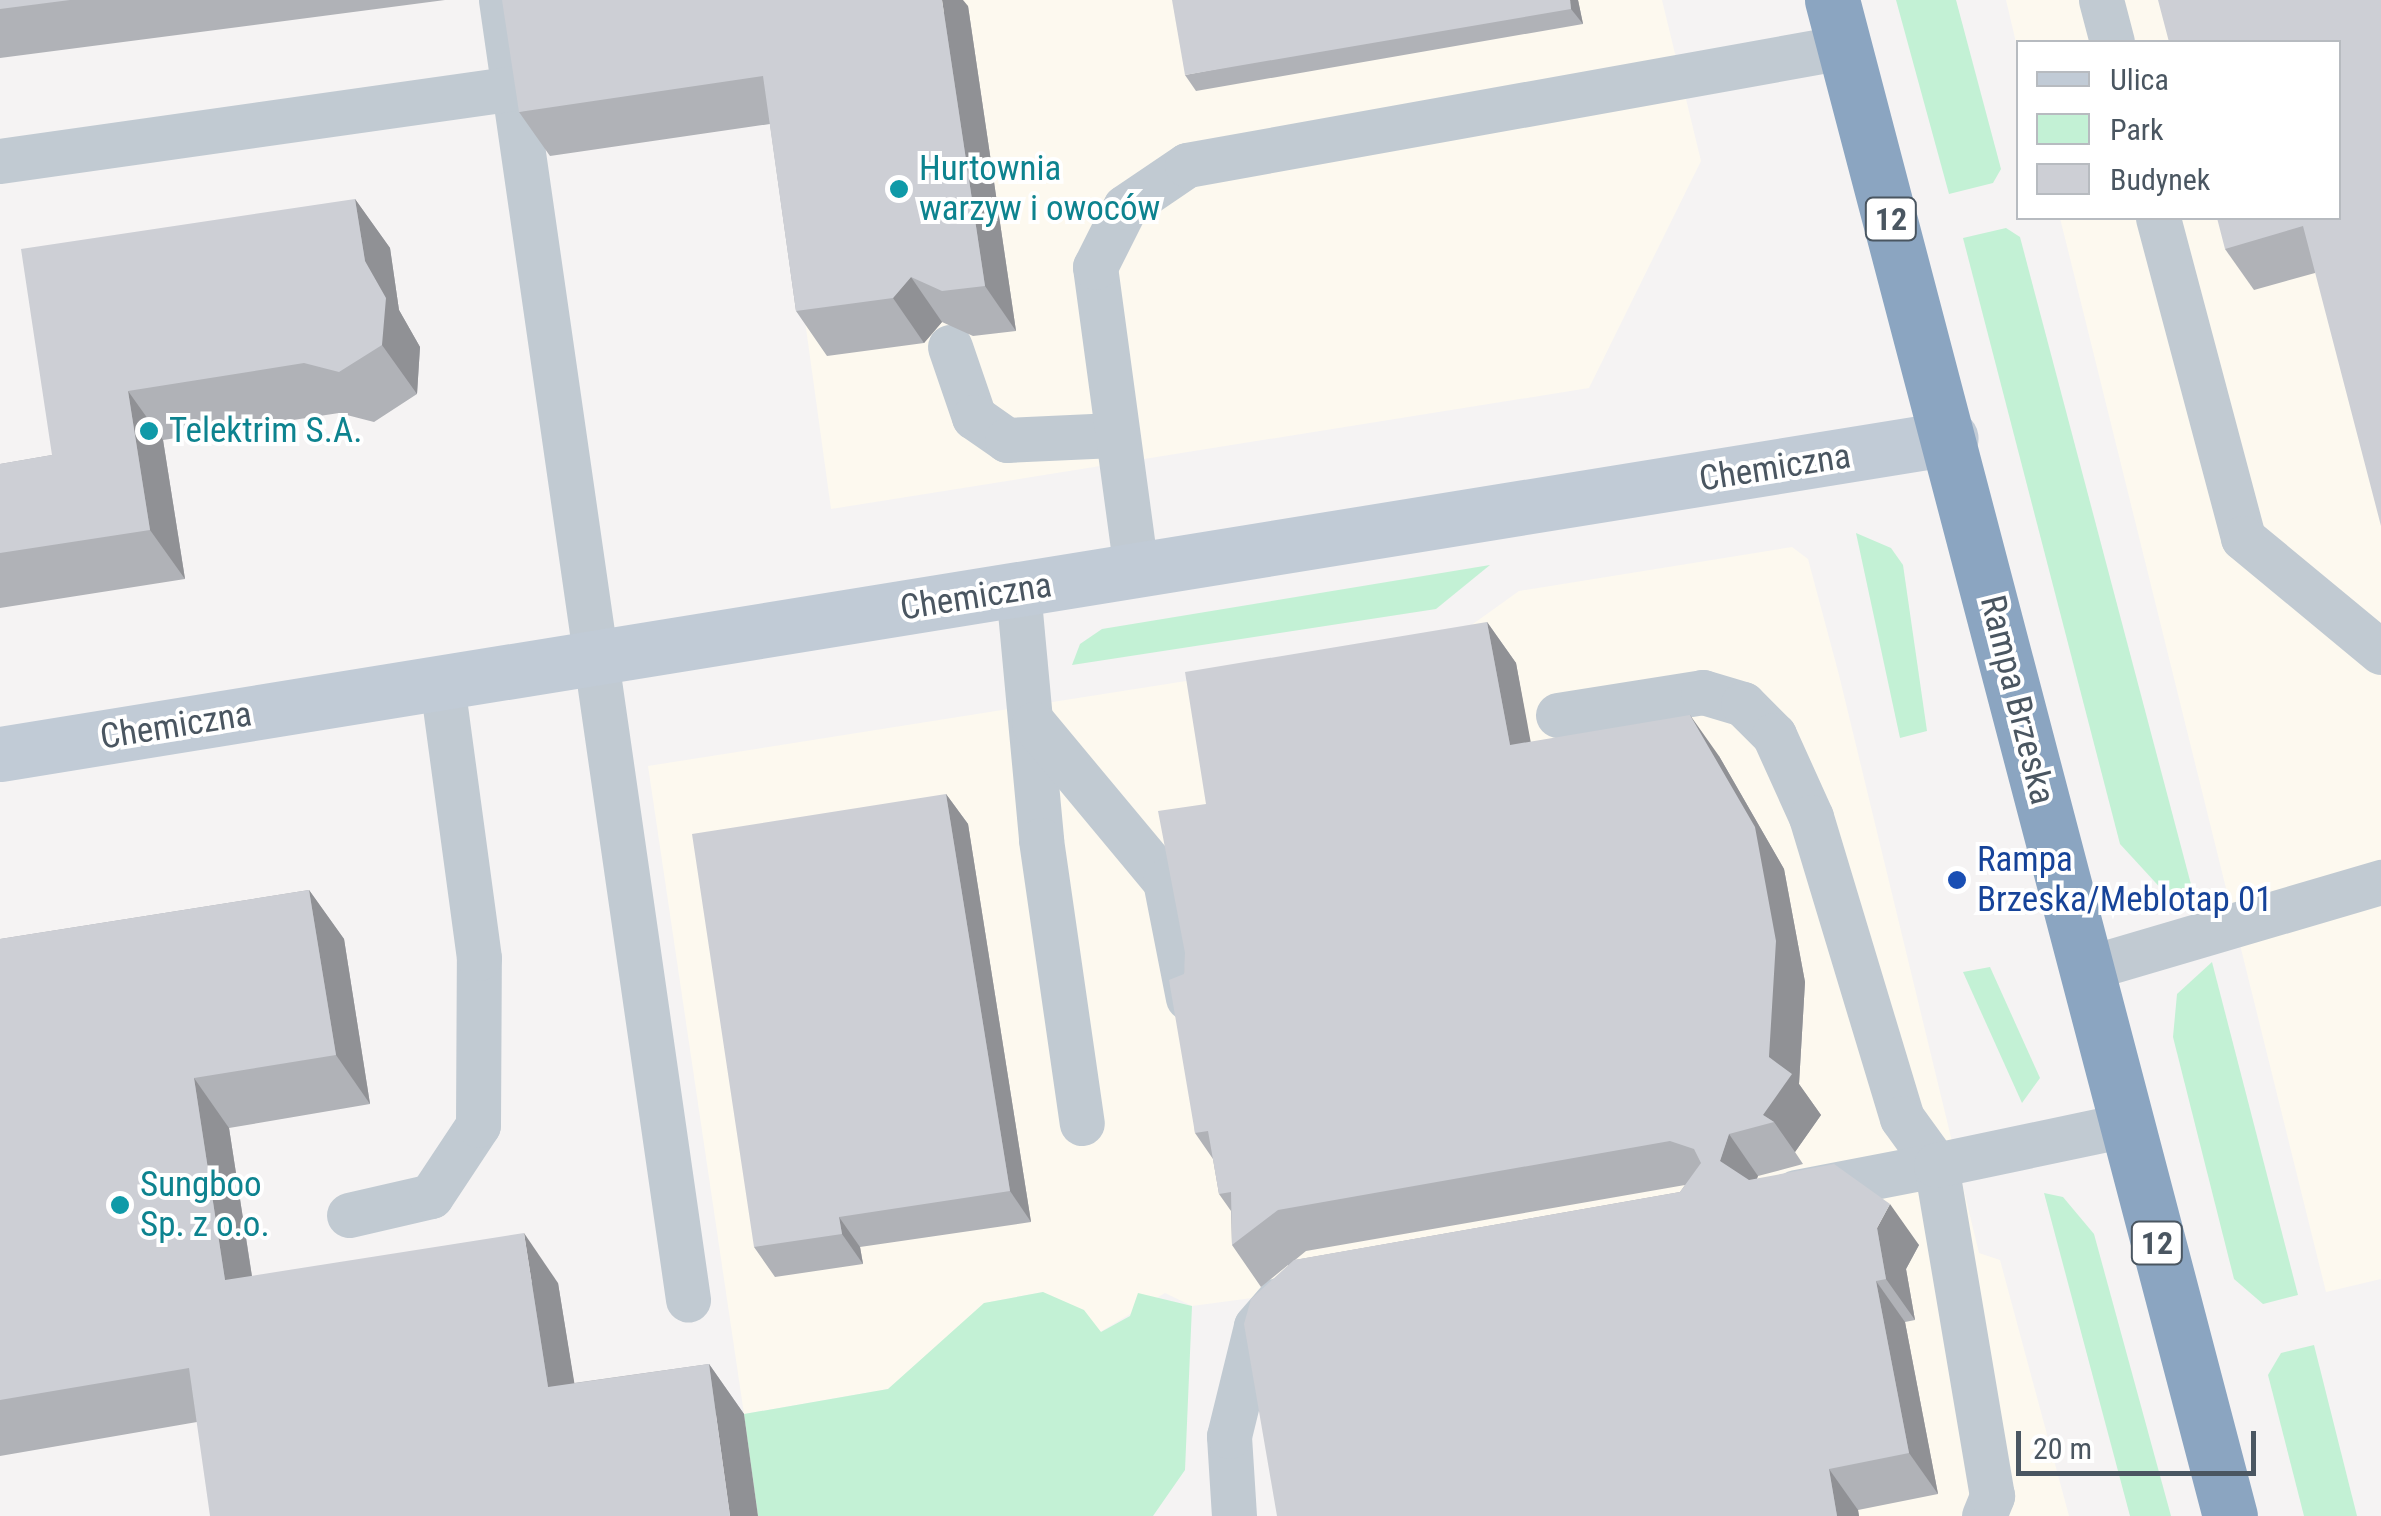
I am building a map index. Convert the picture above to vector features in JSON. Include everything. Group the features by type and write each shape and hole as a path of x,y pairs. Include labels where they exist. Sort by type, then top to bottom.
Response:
{"highway":[{"name":"Rampa Brzeska","path":"1838,24 1951,438 2085,969 2230,1516"}],"street":[{"name":"Chemiczna","path":"0,754 1951,438"}],"lane":[{"path":"502,0 688,1300"},
{"path":"2101,0 2111,40"},
{"path":"1136,570 1114,435 1095,267 1125,207 1188,165 1838,24"},
{"path":"0,160 514,88"},
{"path":"2159,220 2243,538 2381,652"},
{"path":"950,347 974,417 1006,440 1114,435"},
{"path":"1018,590 1034,724 1040,840 1082,1123"},
{"path":"349,1215 431,1196 478,1126 480,958 442,683"},
{"path":"1558,715 1703,692 1743,704 1774,735 1812,817 1891,1088 1936,1165 1992,1496 1984,1516"},
{"path":"1034,724 1165,881 1188,998"},
{"path":"2085,969 2381,882"},
{"path":"1774,1196 2126,1125"},
{"path":"1223,1505 1256,1326 1283,1296 1324,1273"}],"shaded area":[{"path":"730,0 1662,0 1701,161 1589,388 831,509 772,82"},
{"path":"2006,0 2381,0 2381,1279 2326,1292 2060,220 2341,220 2341,40 2016,42"},
{"path":"1792,547 1808,559 1839,675 1979,1253 2000,1260 2069,1516 1289,1516 1252,1298 1192,1306 1165,1293 1100,1332 1043,1292 985,1303 888,1389 744,1414 648,766 1452,639 1519,591"}],"green space":[{"path":"1896,0 1956,0 2001,169 1993,183 1949,194"},
{"path":"2006,228 2020,237 2193,892 2166,894 2120,844 1963,238"},
{"path":"1856,533 1891,548 1903,565 1927,731 1900,738"},
{"path":"1490,565 1436,609 1072,665 1080,644 1102,629"},
{"path":"2212,962 2298,1295 2263,1304 2234,1279 2173,1037 2177,994"},
{"path":"1990,967 2040,1078 2022,1103 1963,972"},
{"path":"2044,1193 2063,1197 2094,1234 2171,1516 2130,1516"},
{"path":"1043,1292 1084,1310 1101,1332 1130,1316 1138,1293 1192,1306 1185,1470 1153,1516 758,1516 744,1414 888,1389 984,1303"},
{"path":"2314,1345 2357,1516 2304,1516 2268,1375 2281,1353"}],"building":[{"path":"0,0 70,0 0,9"},
{"path":"502,0 942,0 985,286 942,291 911,277 893,298 796,311 763,76 519,112"},
{"path":"1172,0 1570,0 1571,9 1185,75"},
{"path":"2158,0 2381,0 2381,526 2303,226 2225,249 2218,220 2341,220 2341,40 2168,40"},
{"path":"355,199 365,261 386,298 382,345 339,372 304,363 128,391 150,530 0,553 0,464 52,455 21,249"},
{"path":"1487,622 1510,745 1690,715 1755,827 1776,941 1769,1057 1792,1074 1763,1115 1774,1122 1729,1134 1720,1161 1749,1180 1834,1164 1890,1204 1877,1228 1886,1279 1876,1281 1909,1453 1829,1469 1837,1516 1277,1516 1244,1324 1251,1299 1294,1260 1680,1192 1701,1163 1694,1149 1670,1141 1278,1210 1232,1245 1231,1192 1219,1194 1208,1131 1195,1133 1169,980 1184,974 1185,953 1158,811 1206,804 1185,672"},
{"path":"946,794 1010,1191 839,1217 842,1234 754,1247 692,834"},
{"path":"309,890 336,1055 194,1078 225,1280 524,1233 548,1387 709,1364 730,1516 210,1516 189,1368 0,1400 0,939"}],"place":[{"name":"Hurtownia warzyw i owoców","path":"899,189"},
{"name":"Telektrim S.A.","path":"149,431"},
{"name":"Rampa Brzeska/Meblotap 01","path":"1957,880"},
{"name":"Sungboo Sp. z o.o.","path":"120,1205"}]}
